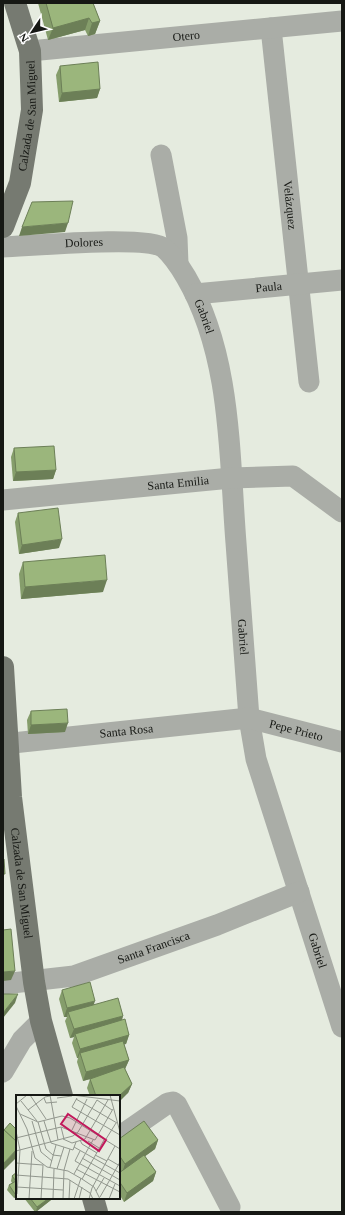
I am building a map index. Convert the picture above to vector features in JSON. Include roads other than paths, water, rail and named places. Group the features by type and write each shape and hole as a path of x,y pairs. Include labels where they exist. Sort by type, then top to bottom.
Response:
{"main road":[{"name":"Calzada de San Miguel","path":"3,227 20,182 32,110 30,52 12,8"},
{"name":"Calzada de San Miguel","path":"3,667 6,744 34,982 41,1021 62,1095"},
{"path":"93,1199 97,1212"}],"street":[{"name":"Otero","path":"30,52 342,21"},
{"name":"Velázquez","path":"271,28 309,382"},
{"path":"160,154 177,238 178,264"},
{"name":"Dolores","path":"3,247 127,242 151,243 164,248"},
{"name":"Gabriel","path":"164,248 178,264 195,294 207,323 220,373 231,478 249,718 256,759 342,1027"},
{"name":"Paula","path":"195,294 342,280"},
{"name":"Santa Emilia","path":"3,500 231,478 293,476 342,512"},
{"name":"Pepe Prieto","path":"249,718 342,742"},
{"name":"Santa Rosa","path":"6,744 249,718"},
{"name":"Santa Francisca","path":"3,984 34,982 74,976 118,962 217,925 299,892"},
{"path":"3,1060 41,1021"},
{"path":"3,1072 22,1040"},
{"path":"120,1136 168,1103 173,1102 177,1105 230,1207"}]}
